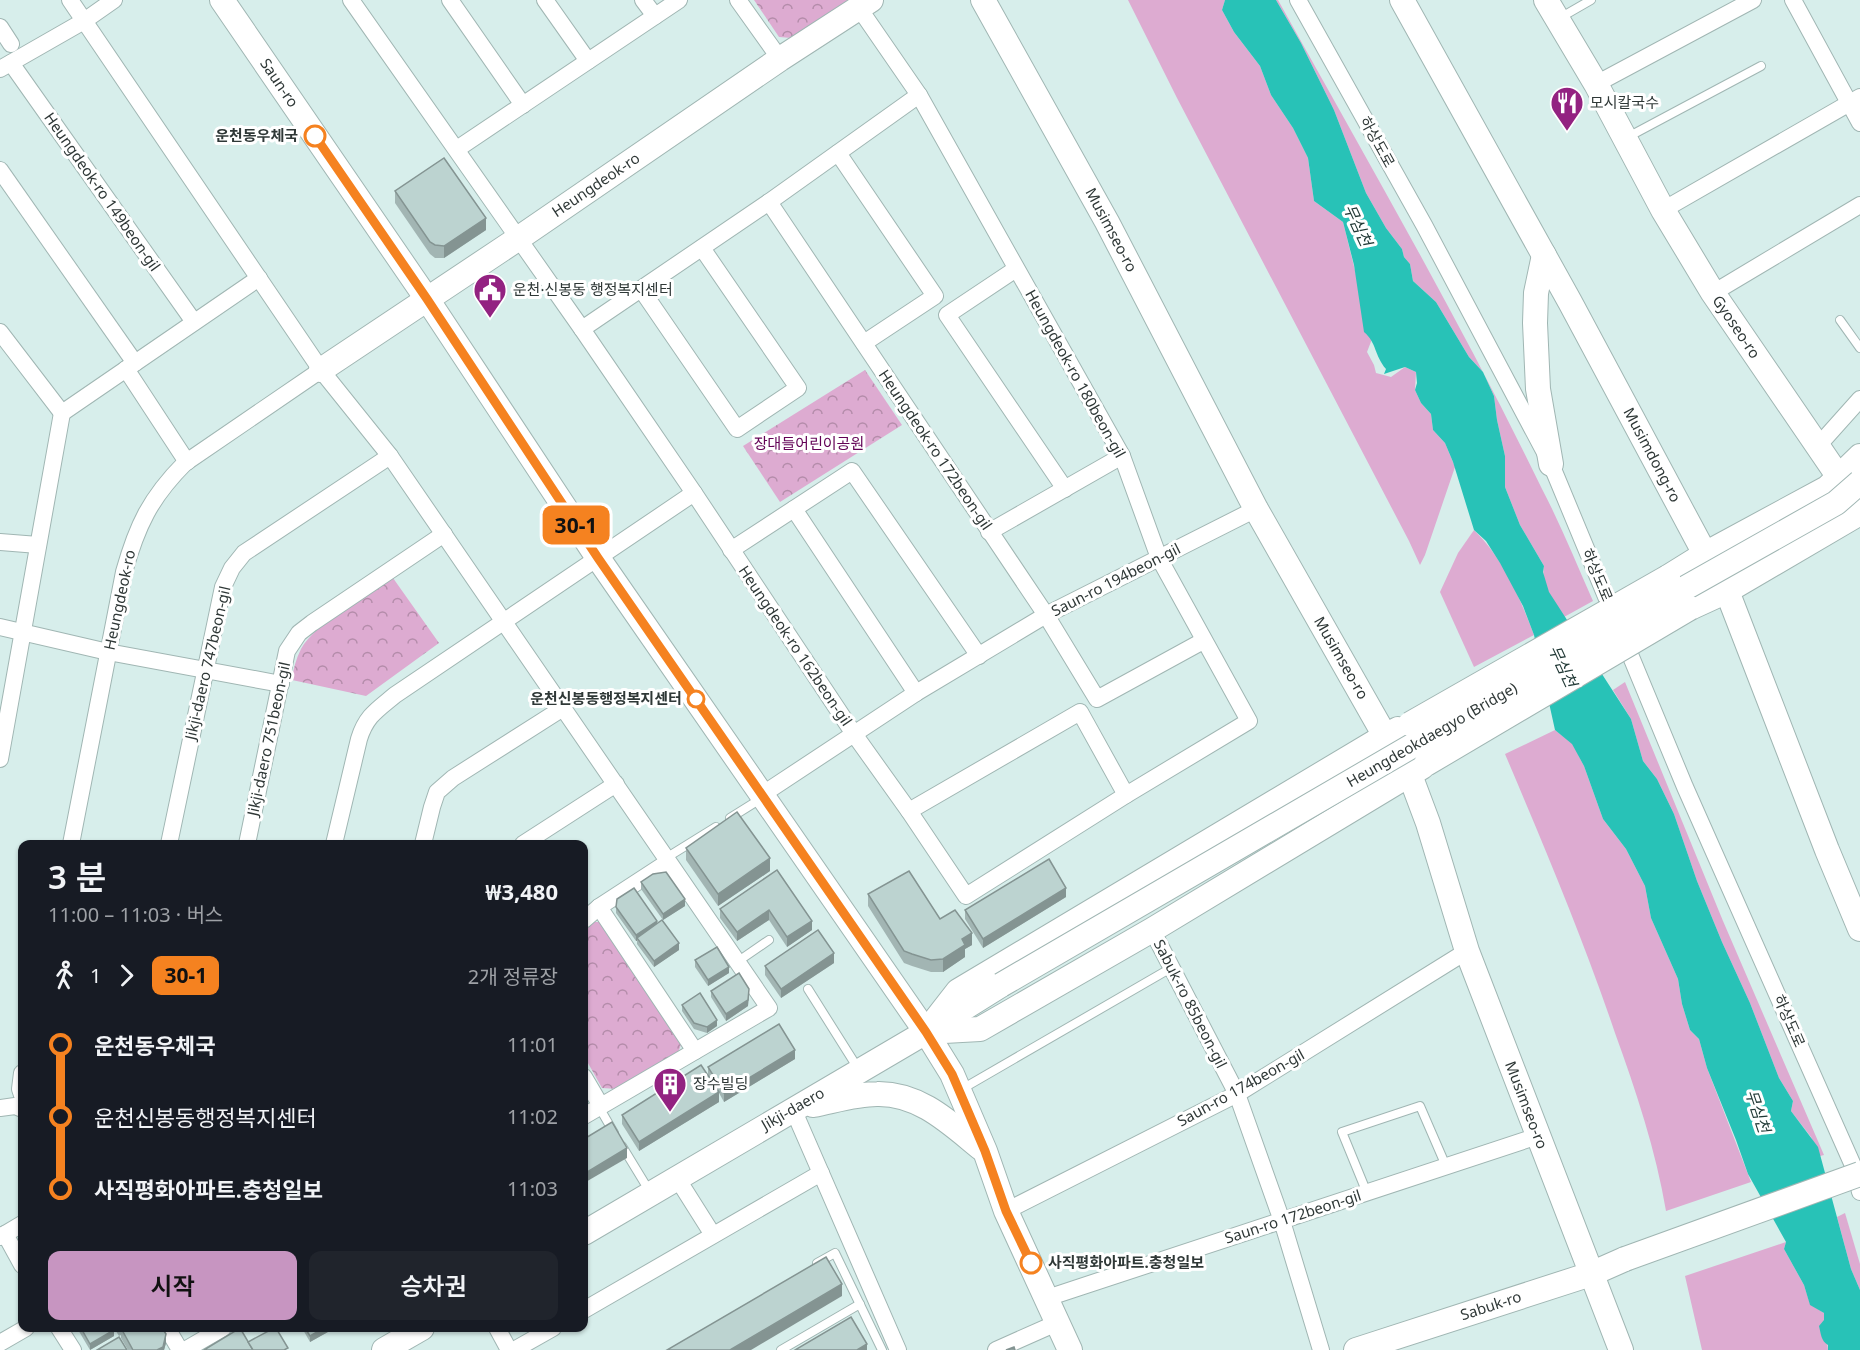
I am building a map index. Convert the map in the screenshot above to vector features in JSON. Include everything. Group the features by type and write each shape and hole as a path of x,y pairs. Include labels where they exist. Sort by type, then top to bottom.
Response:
{"street":[{"path":"70,0 321,370 390,456 769,1008 588,1114"},
{"path":"5,66 84,21 114,0"},
{"name":"Saun-ro","path":"222,0 427,299 598,558 764,795 926,1032 952,1074 985,1151 1006,1211 1068,1343 996,1350"},
{"name":"Heungdeok-ro 162beon-gil","path":"351,0 582,329 854,734 966,896 1126,795"},
{"path":"450,0 523,105"},
{"path":"545,0 588,61"},
{"path":"643,0 655,16"},
{"path":"457,149 679,0"},
{"path":"738,0 780,59"},
{"name":"Musimseo-ro","path":"983,0 1107,222 1256,509 1385,736 1418,770 1428,823 1467,951 1621,1350"},
{"name":"하상도로","path":"1298,0 1424,225 1551,464 1685,788 1857,1172 1860,1192"},
{"name":"Musimdong-ro","path":"1402,0 1727,591 1860,929"},
{"path":"1596,84 1753,0"},
{"path":"1793,0 1855,100 1860,123"},
{"name":"Heungdeok-ro","path":"72,840 124,572 133,540 150,504 170,478 187,462 321,370 780,59 865,4"},
{"name":"Heungdeok-ro 180beon-gil","path":"865,4 1122,456 1159,558 1249,721 1126,795"},
{"name":"Gyoseo-ro","path":"1552,9 1596,84 1663,210 1713,294 1818,446 1850,479 1851,496 1860,508"},
{"path":"0,27 11,44"},
{"name":"Heungdeok-ro 149beon-gil","path":"5,66 194,322"},
{"path":"582,329 769,202 918,95"},
{"path":"1663,210 1855,100"},
{"path":"838,153 935,296 864,343"},
{"path":"0,170 130,366 187,462"},
{"name":"Heungdeok-ro 172beon-gil","path":"769,202 1046,615 1097,699 1203,641"},
{"path":"1713,294 1860,205"},
{"path":"641,290 737,429 798,388 702,248"},
{"path":"1544,255 1536,293 1535,323 1538,389 1551,464"},
{"path":"1016,270 947,315 1065,489"},
{"path":"0,759 4,707 23,632 62,413 259,278"},
{"path":"0,332 62,413"},
{"path":"1818,446 1860,399"},
{"name":"Jikji-daero 747beon-gil","path":"170,840 204,670 223,587 232,568 244,553 390,456"},
{"path":"989,532 1122,456"},
{"path":"926,1032 958,991 1385,736 1410,724 1705,554 1827,488 1850,479 1860,456"},
{"path":"731,550 852,471 978,656"},
{"name":"Heungdeokdaegyo (Bridge)","path":"1001,985 1836,502 1850,479"},
{"path":"335,840 363,724 373,712 694,493"},
{"path":"794,509 916,693"},
{"name":"Saun-ro 194beon-gil","path":"764,795 916,693 1046,615 1256,509"},
{"path":"926,1032 980,1029 1152,930 1690,608 1727,591 1860,513"},
{"name":"Jikji-daero 751beon-gil","path":"247,840 287,651 299,633 444,534"},
{"path":"0,542 38,545"},
{"path":"0,627 108,652 281,684"},
{"path":"424,840 437,792 453,778 563,708"},
{"path":"909,811 1080,712 1126,795"},
{"path":"529,840 615,784"},
{"path":"588,917 667,860"},
{"path":"599,907 695,1051"},
{"name":"Sabuk-ro 85beon-gil","path":"1152,930 1237,1094 1282,1221 1321,1350"},
{"name":"Saun-ro 174beon-gil","path":"1006,1211 1237,1094 1467,951"},
{"name":"Jikji-daero","path":"588,1231 926,1032 1001,985"},
{"path":"588,1084 600,1107"},
{"path":"898,1350 793,1109 876,1094 898,1095 916,1100 935,1112 985,1151"},
{"path":"0,1108 18,1107"},
{"name":"Saun-ro 172beon-gil","path":"1047,1298 1538,1136"},
{"name":"Sabuk-ro","path":"1356,1350 1591,1274 1625,1259 1857,1172"},
{"path":"588,1308 821,1173"},
{"path":"677,1178 713,1236"},
{"path":"18,1226 2,1236 18,1258"},
{"path":"0,1343 19,1332"},
{"path":"62,1332 73,1350"},
{"path":"170,1332 180,1350"},
{"path":"185,1350 216,1332"},
{"path":"384,1350 415,1332"},
{"path":"499,1332 509,1350"},
{"path":"514,1350 546,1332"}],"lane":[{"name":"Gyoseo-ro","path":"1552,9 1592,0"},
{"path":"1625,139 1761,66"},
{"path":"1840,320 1860,348"},
{"path":"667,860 764,795"},
{"path":"737,962 769,940"},
{"path":"959,1091 1171,968"},
{"path":"808,989 859,1071"},
{"path":"1367,1193 1342,1132 1420,1106 1446,1166"},
{"path":"600,1107 651,1193"},
{"path":"805,1271 835,1253 882,1350"},
{"path":"781,1350 860,1304"}],"green space":[{"path":"754,0 849,0 792,38 779,37"},
{"path":"1128,0 1225,0 1222,10 1234,32 1260,66 1271,95 1293,128 1308,158 1314,201 1343,222 1372,339 1367,352 1376,373 1391,377 1405,367 1416,372 1415,390 1421,403 1431,414 1433,430 1445,443 1455,467 1420,565 1177,98"},
{"path":"1276,0 1278,0 1380,182 1483,372 1469,357 1436,302 1413,281 1410,264 1366,193 1334,110 1301,43"},
{"name":"장대들어린이공원","path":"865,370 902,425 780,502 743,446"},
{"path":"1484,374 1556,516 1593,601 1564,617 1549,593 1544,580 1544,566 1520,525 1505,487 1505,456 1494,396"},
{"path":"1474,530 1502,566 1517,593 1534,635 1474,667 1440,592 1458,553"},
{"path":"393,578 439,643 366,696 292,680 301,649 308,639 329,620"},
{"path":"1625,682 1723,921 1824,1155 1820,1156 1811,1137 1791,1111 1793,1101 1779,1078 1750,1003 1722,942 1697,881 1674,814 1657,779 1643,761 1631,719 1613,690"},
{"path":"1555,730 1572,743 1584,766 1603,819 1626,849 1645,886 1651,918 1678,979 1682,1004 1690,1030 1699,1039 1707,1068 1751,1182 1666,1211 1645,1121 1603,998 1563,892 1505,754"},
{"path":"593,922 606,922 683,1039 678,1053 617,1089 602,1088 588,1063 588,926"},
{"path":"1845,1213 1860,1264 1860,1290 1851,1269 1837,1217"},
{"path":"1786,1242 1784,1249 1804,1285 1810,1304 1824,1313 1828,1350 1702,1350 1685,1276"}],"water":[{"name":"무심천","path":"1225,0 1276,0 1301,43 1334,110 1366,193 1410,264 1413,281 1436,302 1469,357 1483,372 1494,396 1505,456 1505,487 1520,525 1544,566 1543,572 1549,592 1631,719 1643,761 1657,779 1674,814 1697,881 1722,942 1750,1003 1779,1078 1793,1101 1791,1111 1818,1147 1851,1269 1860,1290 1860,1350 1828,1350 1819,1326 1824,1320 1824,1313 1810,1305 1804,1285 1784,1249 1786,1242 1748,1174 1707,1068 1699,1039 1690,1030 1682,1004 1678,979 1651,918 1645,886 1626,849 1603,819 1584,766 1572,744 1555,730 1534,635 1523,606 1486,541 1474,530 1445,443 1433,430 1431,414 1421,403 1415,390 1416,372 1405,367 1384,374 1386,369 1371,340 1364,332 1354,265 1343,222 1314,201 1308,158 1293,128 1271,95 1260,66 1234,32 1222,10"}],"building":[{"path":"444,158 486,218 444,246 430,242 395,191"},
{"path":"737,812 770,858 718,894 686,848"},
{"path":"1049,859 1066,888 983,939 965,910"},
{"path":"777,870 812,921 787,937 769,910 737,932 720,909"},
{"path":"909,871 940,919 955,910 972,933 962,939 965,945 943,959 931,960 904,951 868,894"},
{"path":"666,872 685,899 663,914 641,882 653,874"},
{"path":"634,888 657,921 636,935 616,907 617,899"},
{"path":"662,920 679,943 654,961 637,938"},
{"path":"818,930 834,953 781,989 765,966"},
{"path":"717,947 729,967 708,980 695,960"},
{"path":"739,973 749,989 748,1000 726,1014 711,991"},
{"path":"700,993 717,1020 707,1027 694,1023 682,1005"},
{"path":"779,1024 795,1050 724,1093 708,1067"},
{"name":"장수빌딩","path":"701,1065 719,1092 639,1142 622,1115"},
{"path":"612,1122 627,1148 588,1172 588,1137"},
{"path":"826,1257 842,1284 730,1350 667,1350"},
{"path":"851,1317 867,1344 857,1350 795,1350"},
{"path":"83,1332 111,1332 90,1344"},
{"path":"123,1332 165,1332 166,1334 163,1347 157,1350 133,1350"},
{"path":"233,1332 242,1332 253,1350 204,1350"},
{"path":"267,1332 278,1332 288,1348 253,1350 248,1342"},
{"path":"119,1337 127,1350 97,1350"}],"bus line":[{"name":"30-1","path":"315,136 427,299 598,558 926,1032 952,1074 985,1151 1006,1211 1031,1263"}],"place":[{"name":"모시칼국수","path":"1567,132"},
{"name":"운천동우체국","path":"315,136"},
{"name":"운천·신봉동 행정복지센터","path":"490,319"},
{"name":"운천신봉동행정복지센터","path":"696,699"},
{"name":"장수빌딩","path":"670,1113"},
{"name":"사직평화아파트.충청일보","path":"1031,1263"}]}
